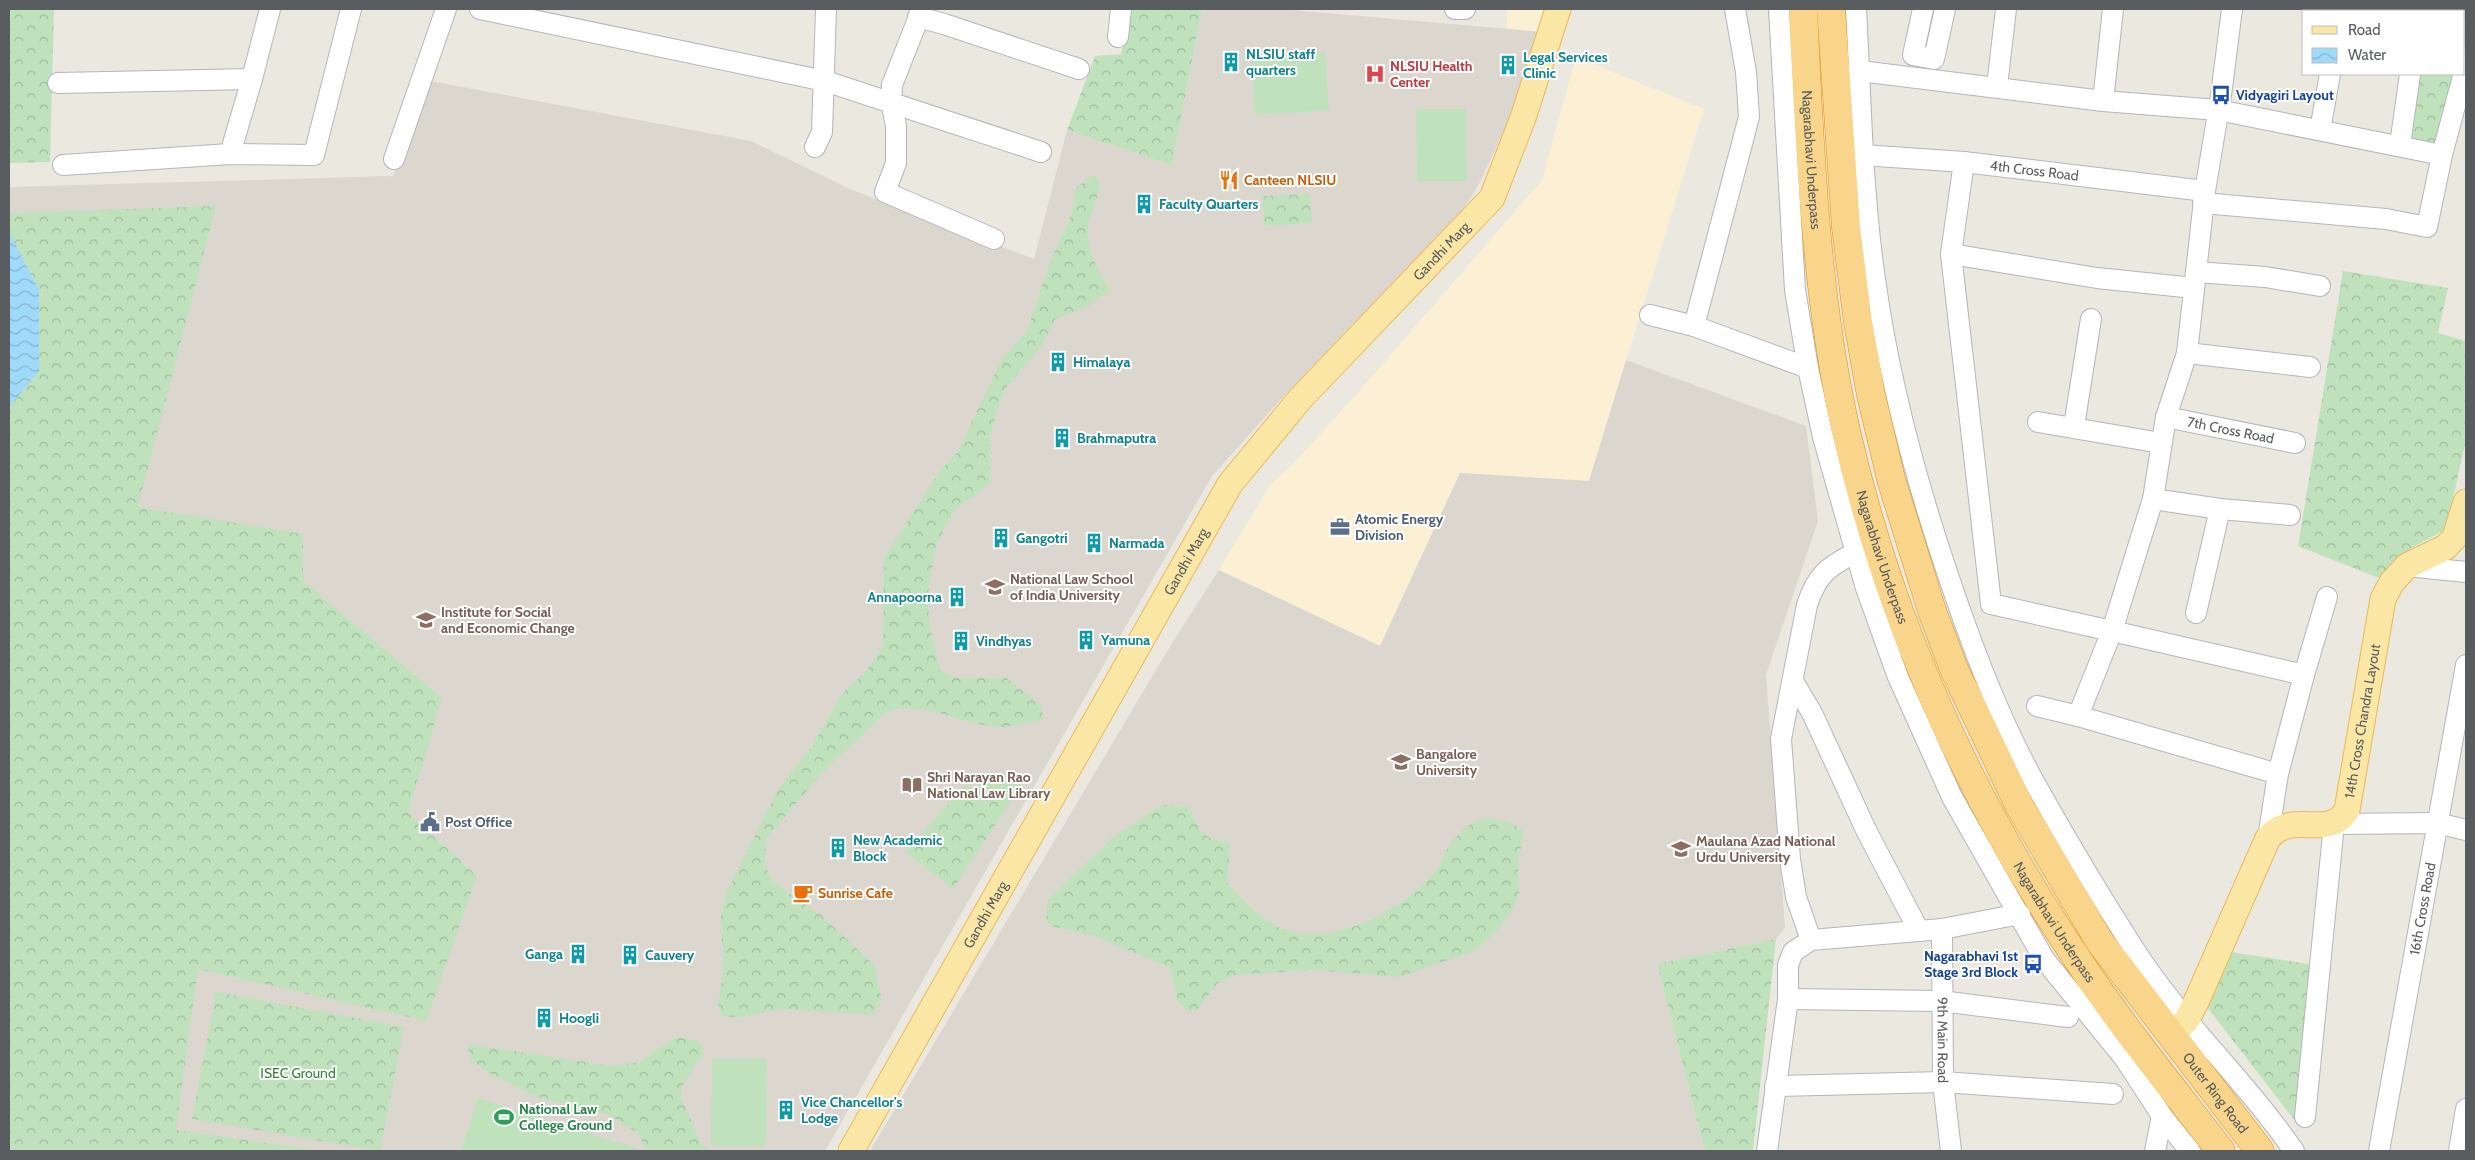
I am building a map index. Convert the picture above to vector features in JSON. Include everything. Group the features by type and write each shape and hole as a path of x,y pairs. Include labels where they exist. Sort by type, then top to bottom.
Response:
{"highway":[{"name":"Nagarabhavi Underpass","path":"1803,9 1813,210 1825,309 1846,431 1865,504 1889,583 1937,709 1967,772 2048,914 2134,1053"},
{"name":"Nagarabhavi Underpass","path":"1831,9 1846,228 1858,322 1871,395 1886,460 1910,547 1954,668 2019,805 2100,942 2179,1028"},
{"name":"Outer Ring Road","path":"2179,1028 2260,1151"},
{"path":"2134,1053 2221,1151"}],"main road":[{"name":"Gandhi Marg","path":"851,1151 1230,484 1300,399 1492,198 1523,118 1558,9"},
{"path":"2446,547 2455,537 2466,502"},
{"name":"14th Cross Chandra Layout","path":"2334,824 2342,818 2347,810 2383,600 2392,582 2406,566 2446,547"},
{"path":"2179,1028 2268,838 2275,829 2284,825 2334,824"}],"street":[{"path":"230,154 270,9"},
{"path":"63,165 230,154 314,155 351,9"},
{"path":"394,159 446,9"},
{"path":"480,9 825,81 891,101 1041,152"},
{"path":"815,147 822,132 826,9"},
{"path":"1118,37 1121,9"},
{"path":"1455,9 1465,9"},
{"path":"1694,326 1749,117 1746,72 1735,9"},
{"path":"1779,9 1795,290 1808,368 1823,437 1856,552 1898,677 1952,797 2044,959 2134,1053 2162,1116 2190,1151"},
{"path":"1856,9 1863,155 1875,279 1906,437 1926,508 1964,623 1988,684 2036,785 2179,1028 2214,1049 2294,1151"},
{"path":"1923,9 1913,54 1934,59 1945,9"},
{"path":"1997,86 2006,9"},
{"path":"2103,101 2113,9"},
{"path":"2078,716 2112,631 2153,499 2166,417 2187,353 2204,197 2232,9"},
{"path":"994,239 885,192 896,163 896,126 891,101 892,85 920,13 944,24 1079,69"},
{"path":"1860,71 1997,86 2103,101 2218,110 2400,145 2442,155 2463,75"},
{"path":"2320,130 2330,75"},
{"path":"2400,145 2410,75"},
{"path":"58,83 252,79"},
{"name":"4th Cross Road","path":"1863,155 1964,162 2204,197 2386,219 2427,227 2442,155"},
{"path":"1964,162 1951,254 1991,604 2304,675"},
{"path":"1951,254 2097,278 2195,280 2265,277 2320,286"},
{"path":"1650,315 1694,326 1808,368"},
{"path":"2074,426 2091,319"},
{"path":"2187,353 2310,367"},
{"name":"7th Cross Road","path":"2166,417 2295,444"},
{"path":"2038,422 2074,426 2162,443"},
{"path":"2153,499 2220,509 2290,514"},
{"path":"2196,613 2220,509"},
{"path":"2446,547 2466,562"},
{"path":"1812,940 1794,888 1790,859 1782,748 1784,722 1807,605 1812,589 1828,566 1856,552"},
{"path":"2406,566 2466,572"},
{"path":"2268,838 2278,774 2327,597"},
{"name":"16th Cross Road","path":"2380,1151 2466,665"},
{"path":"1793,681 1812,714 1866,832 1919,931"},
{"path":"2037,706 2078,716 2278,774"},
{"path":"2305,1117 2334,824 2437,824 2466,830"},
{"path":"1767,1151 1788,999 1788,965 1793,952 1812,940 1942,929 2020,914"},
{"name":"9th Main Road","path":"1942,929 1943,1082 1951,1151"},
{"path":"1788,999 1941,1001 2068,1017"},
{"path":"1775,1086 1943,1082 2114,1094"},
{"path":"2459,1151 2466,1109"},
{"path":"2155,1151 2162,1116"}],"shaded area":[{"name":"Institute for Social and Economic Change","path":"1202,9 1280,9 1542,32 1524,87 1479,184 1464,208 1284,396 1212,476 825,1151 9,1151 9,187 393,176 425,80 751,141 852,190 1034,259 1067,130 1172,165"},
{"path":"1508,9 1549,9 1542,32 1506,28"},
{"path":"1576,57 1704,109 1589,481 1460,473 1380,646 1219,570 1271,484 1293,464 1361,389 1542,180"},
{"name":"Bangalore University","path":"1626,360 1806,426 1818,521 1766,675 1785,928 1776,939 1657,964 1705,1151 870,1151 1172,643 1219,570 1380,646 1460,473 1589,481"}],"green space":[{"path":"9,9 54,9 50,162 9,163"},
{"path":"1131,9 1202,9 1172,165 1067,130 1095,56 1121,54"},
{"path":"2466,9 2465,40 2465,10 2424,10"},
{"path":"1325,52 1329,110 1255,115 1251,56"},
{"path":"2415,75 2457,75 2441,143 2406,138"},
{"path":"1416,109 1466,109 1467,181 1417,181"},
{"path":"1094,174 1100,180 1100,185 1088,228 1089,247 1110,291 1089,306 1055,319 1040,348 1004,390 990,434 990,483 955,510 936,545 928,593 929,622 940,671 956,678 1006,678 1040,704 1044,720 1001,727 973,723 925,710 895,710 883,715 821,774 766,839 765,865 772,881 822,916 874,965 882,1000 873,1015 780,1009 741,1018 723,1016 718,1007 723,970 721,916 727,892 779,788 813,745 843,692 863,675 883,647 884,558 940,471 957,453 1003,357 1027,331 1050,262 1071,216 1076,188"},
{"path":"1310,194 1312,223 1264,226 1262,196"},
{"path":"216,206 138,507 303,534 303,581 442,698 408,813 477,876 426,1021 198,969 176,1130 323,1151 9,1151 9,213"},
{"path":"2343,271 2448,288 2438,333 2466,341 2466,440 2446,529 2410,549 2379,578 2298,546"},
{"path":"978,780 1024,781 953,889 906,852 964,786 977,787"},
{"path":"1162,805 1189,807 1203,833 1221,842 1230,843 1227,883 1261,916 1286,930 1306,934 1327,933 1347,929 1387,911 1421,886 1435,872 1454,839 1461,832 1472,823 1484,819 1507,822 1524,832 1518,861 1519,892 1513,908 1498,930 1476,950 1399,977 1314,970 1235,975 1218,983 1197,1010 1189,1012 1177,1000 1170,968 1095,936 1051,926 1046,920 1048,900 1114,836"},
{"path":"1776,939 1753,1151 1705,1151 1657,964"},
{"path":"2231,952 2315,965 2299,1126 2207,1007"},
{"name":"ISEC Ground","path":"216,992 404,1027 380,1151 192,1119"},
{"path":"677,1037 694,1040 702,1045 704,1053 681,1088 681,1097 702,1146 713,1151 646,1151 638,1133 609,1115 539,1098 492,1075 471,1060 467,1044 612,1066 639,1062"},
{"path":"712,1058 767,1059 766,1146 711,1146"},
{"name":"National Law College Ground","path":"478,1098 641,1150 461,1151"}],"water":[{"path":"9,232 39,290 39,371 9,407"}],"place":[{"name":"NLSIU staff quarters","path":"1231,62"},
{"name":"Legal Services Clinic","path":"1508,65"},
{"name":"NLSIU Health Center","path":"1375,74"},
{"name":"Vidyagiri Layout","path":"2221,95"},
{"name":"Canteen NLSIU","path":"1229,180"},
{"name":"Faculty Quarters","path":"1144,204"},
{"name":"Himalaya","path":"1058,362"},
{"name":"Brahmaputra","path":"1062,438"},
{"name":"Atomic Energy Division","path":"1340,527"},
{"name":"Gangotri","path":"1001,538"},
{"name":"Narmada","path":"1094,543"},
{"name":"National Law School of India University","path":"995,587"},
{"name":"Annapoorna","path":"957,597"},
{"name":"Institute for Social and Economic Change","path":"426,620"},
{"name":"Yamuna","path":"1086,640"},
{"name":"Vindhyas","path":"961,641"},
{"name":"Bangalore University","path":"1401,762"},
{"name":"Shri Narayan Rao National Law Library","path":"912,785"},
{"name":"Post Office","path":"430,822"},
{"name":"New Academic Block","path":"838,848"},
{"name":"Maulana Azad National Urdu University","path":"1681,849"},
{"name":"Sunrise Cafe","path":"803,893"},
{"name":"Ganga","path":"578,954"},
{"name":"Cauvery","path":"630,955"},
{"name":"Nagarabhavi 1st Stage 3rd Block","path":"2033,964"},
{"name":"Hoogli","path":"544,1018"},
{"name":"Vice Chancellor's Lodge","path":"786,1110"},
{"name":"National Law College Ground","path":"504,1117"}]}
